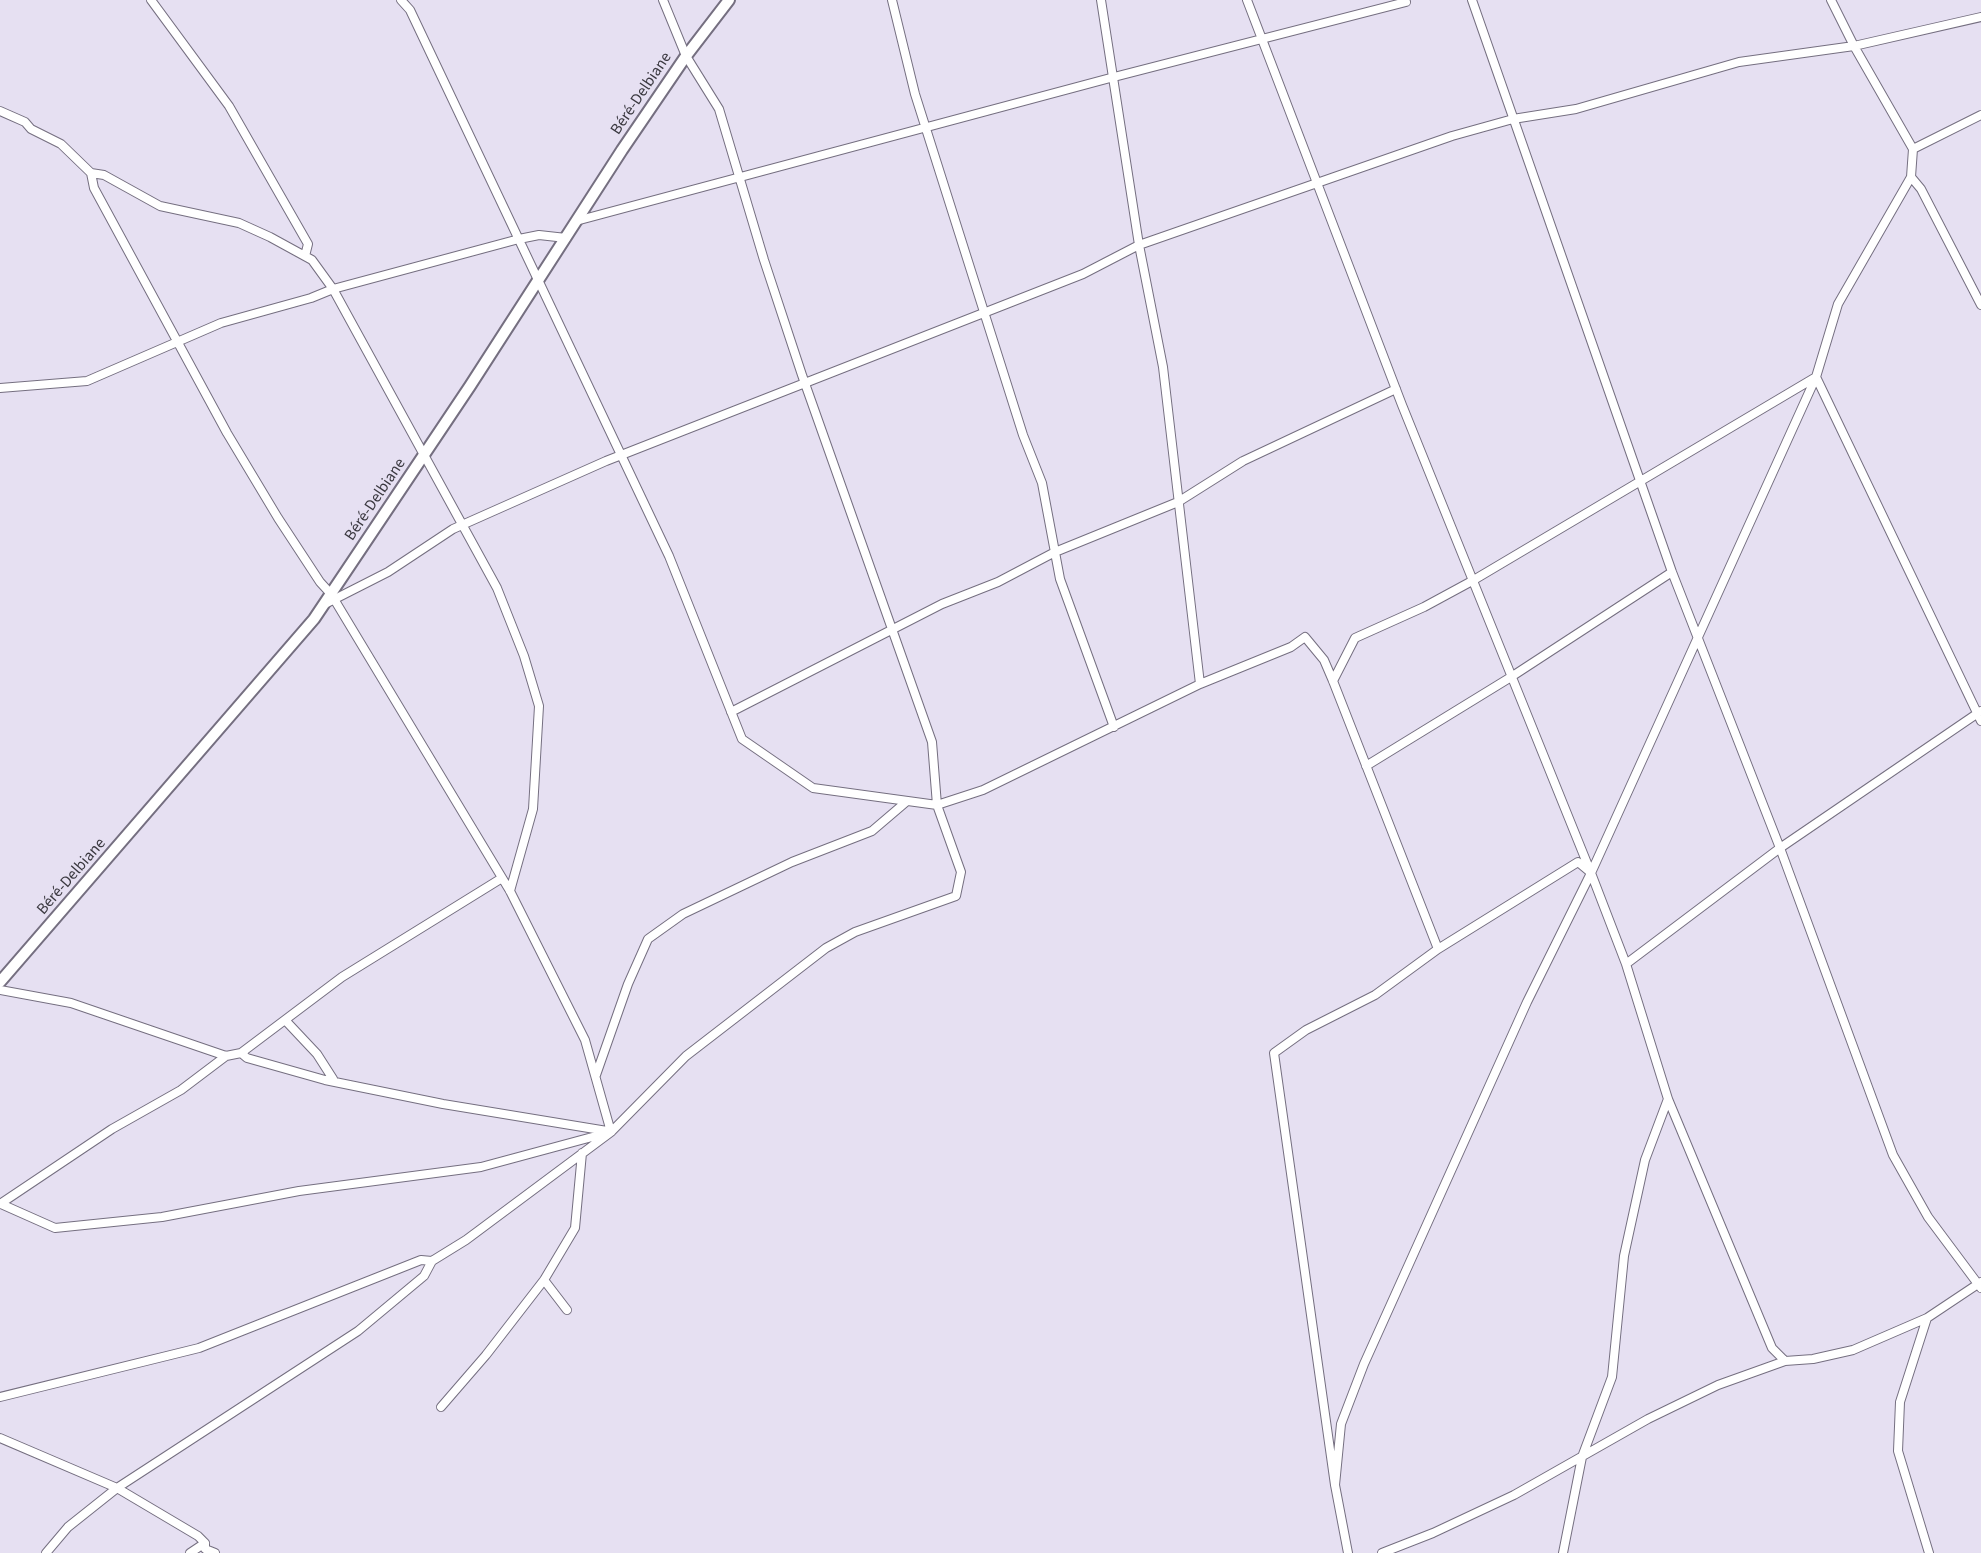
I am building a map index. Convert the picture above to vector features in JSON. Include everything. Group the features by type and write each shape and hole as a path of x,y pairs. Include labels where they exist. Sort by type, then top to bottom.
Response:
{"street":[{"path":"151,0 229,106 308,244 305,256"},
{"path":"401,0 410,10 519,239 537,282 669,556 742,739 813,788 937,805 983,790 1200,684 1291,647 1305,637 1324,660 1333,681 1438,950"},
{"path":"46,1553 68,1527 117,1488 358,1331 424,1276 432,1261 466,1240 611,1132 686,1056 826,948 855,933 956,896 961,872 937,805 932,742 890,629 805,383 764,260 719,109 686,56 663,0"},
{"name":"Béré-Delbiane","path":"0,982 332,597 576,221 686,56 729,0"},
{"path":"892,0 915,94 1023,435 1042,483 1060,579 1114,728"},
{"path":"1101,0 1139,245 1162,367 1200,684"},
{"path":"1247,0 1396,389 1626,964 1668,1099 1772,1348 1785,1360"},
{"path":"1383,1553 1514,1495 1648,1419 1718,1385 1785,1360 1813,1359 1853,1350 1927,1318 1980,1285 1928,1218 1893,1155 1780,848 1672,572 1472,0"},
{"path":"1335,1485 1341,1424 1364,1364 1527,1002 1591,873 1696,636 1816,377 1838,304 1911,177 1913,149 1854,46 1831,0"},
{"path":"576,221 1114,77 1406,2"},
{"path":"332,597 388,572 463,525 621,455 1083,274 1139,245 1452,136 1514,119 1576,109 1739,62 1854,46 1981,17"},
{"path":"0,111 25,122 32,129 61,144 91,173 94,188 177,342 278,518 332,597 510,891 585,1040 611,1132"},
{"path":"1913,149 1981,115"},
{"path":"91,173 104,175 160,206 240,224 312,260 333,289 425,454 496,588 524,656 539,706 533,809 510,891"},
{"path":"1911,177 1922,189 1981,304"},
{"path":"0,388 87,381 221,323 311,298 333,289 519,239 539,235 566,237"},
{"path":"1333,681 1355,638 1424,607 1472,581 1816,377"},
{"path":"1626,964 1780,848 1980,716 1816,377"},
{"path":"731,712 942,604 998,582 1055,552 1178,502 1243,461 1396,389"},
{"path":"1366,766 1511,677 1672,572"},
{"path":"596,1076 628,984 648,939 693,909 792,862 872,831 906,802"},
{"path":"1348,1553 1335,1485 1274,1053 1306,1030 1375,995 1438,950 1578,862 1591,873"},
{"path":"0,1204 112,1129 181,1090 226,1056 241,1053 360,965 502,878"},
{"path":"0,990 71,1003 226,1056"},
{"path":"285,1020 317,1054 333,1079"},
{"path":"241,1053 247,1058 325,1080 333,1079 443,1104 611,1132"},
{"path":"1563,1553 1582,1457 1612,1377 1624,1256 1645,1160 1668,1099"},
{"path":"0,1204 55,1228 162,1216 299,1191 481,1167 611,1132"},
{"path":"441,1407 486,1355 544,1280 575,1228 582,1153"},
{"path":"0,1397 200,1348 421,1260 432,1261"},
{"path":"544,1280 567,1310"},
{"path":"1927,1318 1900,1402 1899,1450 1929,1553"},
{"path":"0,1438 117,1488 205,1543"},
{"path":"190,1553 205,1543"},
{"path":"205,1543 205,1549 215,1553"}]}
